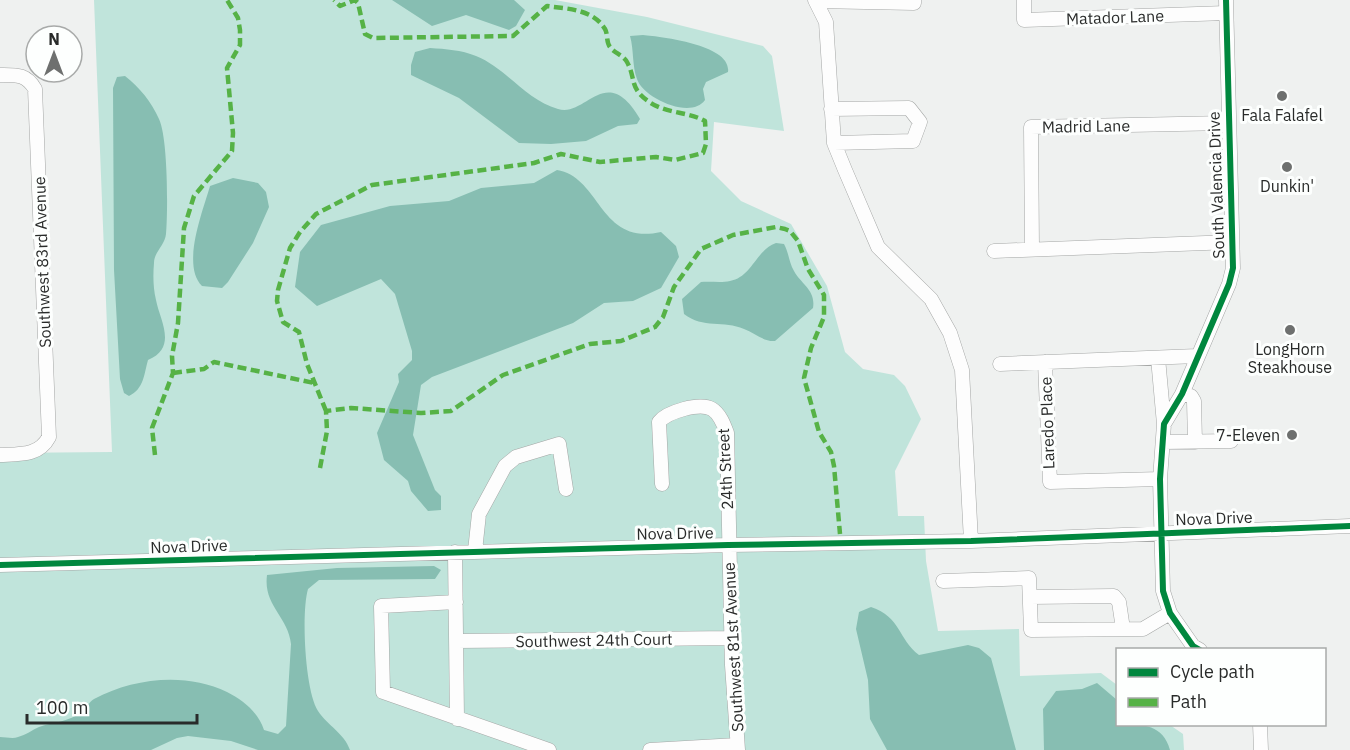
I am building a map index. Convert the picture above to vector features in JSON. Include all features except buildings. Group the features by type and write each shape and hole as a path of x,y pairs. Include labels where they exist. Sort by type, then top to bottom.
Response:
{"street":[{"path":"914,0 914,3 815,1 826,22 834,143 879,247 931,298 950,333 962,370 970,541"},
{"name":"Matador Lane","path":"1024,0 1024,20 1226,7"},
{"name":"South Valencia Drive","path":"1170,613 1163,591 1161,533 1160,479 1164,424 1182,394 1229,284 1233,268 1227,123 1226,7"},
{"name":"Southwest 83rd Avenue","path":"0,75 20,75 28,78 35,89 49,437 44,447 30,453 0,455"},
{"path":"831,110 909,108 920,122 913,141 834,143"},
{"name":"Madrid Lane","path":"1032,249 1031,127 1227,123"},
{"path":"994,251 1232,242"},
{"name":"Laredo Place","path":"1000,364 1197,356"},
{"path":"1158,358 1164,424"},
{"name":"Laredo Place","path":"1045,362 1050,482 1160,479"},
{"path":"1182,394 1191,396 1194,401 1195,442"},
{"name":"24th Street","path":"662,484 659,422 665,415 675,412 696,407 711,409 723,421 727,433 728,545"},
{"path":"1163,442 1231,441"},
{"path":"475,551 479,514 505,466 516,457 559,444 566,489"},
{"name":"Nova Drive","path":"0,565 475,551 970,541 1350,526"},
{"name":"Southwest 81st Avenue","path":"728,545 738,748"},
{"path":"455,552 457,719"},
{"path":"943,581 1029,578 1031,630 1143,629 1170,613 1196,648"},
{"path":"1030,597 1114,596 1119,602 1123,629"},
{"path":"456,602 381,606 383,692 549,750"},
{"name":"Southwest 24th Court","path":"456,642 732,638"},
{"path":"1260,726 1261,750"},
{"path":"650,750 738,748"}],"shaded area":[{"path":"94,0 555,0 647,17 763,46 772,56 784,131 714,122 711,171 741,201 791,224 827,286 845,352 863,369 894,375 905,386 921,419 895,471 898,516 924,516 926,561 938,631 1019,629 1020,676 1101,673 1116,684 1116,726 1171,726 1183,734 1184,750 0,750 0,453 112,452"},
{"path":"392,0 514,0 525,10 516,26 509,30 466,15 432,26"},
{"path":"643,35 680,40 708,49 719,55 726,63 728,72 706,82 703,89 705,100 698,106 689,108 668,104 648,93 637,79 630,36"},
{"path":"430,48 459,51 487,61 536,99 558,109 568,110 606,93 617,94 628,102 640,119 637,124 618,126 586,141 551,144 519,143 459,98 411,75 415,52"},
{"path":"125,76 145,95 159,119 166,158 167,193 166,234 154,259 153,272 155,295 165,341 157,355 148,360 141,385 129,396 124,393 120,379 114,270 113,88 117,77"},
{"path":"557,170 572,175 612,220 625,229 641,234 661,232 676,246 679,257 661,288 633,301 604,303 573,323 432,377 421,385 413,435 435,490 441,496 441,510 428,511 411,491 408,481 384,460 377,433 399,382 398,374 412,360 412,351 395,294 381,279 317,306 295,287 300,252 321,225 390,206 449,201 481,188 534,183"},
{"path":"233,178 258,183 266,192 269,207 253,243 228,282 222,288 202,286 196,277 193,265 195,237 199,223 210,186"},
{"path":"776,243 784,244 792,268 812,296 813,308 775,341 763,339 736,326 706,323 691,319 684,314 682,299 701,282 727,282 737,279 749,269 763,251"},
{"path":"434,566 441,570 435,579 319,580 308,589 305,633 310,687 318,711 344,739 350,750 258,750 231,741 188,736 177,738 151,750 0,750 0,737 14,738 39,727 66,720 82,712 92,700 109,692 142,682 160,680 194,682 227,692 249,707 264,730 278,734 286,726 291,644 289,634 269,595 267,575 337,568"},
{"path":"871,607 881,611 894,622 912,649 919,655 968,645 979,648 991,658 1016,750 887,750 870,719 868,680 856,629 859,612"},
{"path":"1097,683 1116,699 1116,726 1146,726 1156,730 1167,741 1170,750 1044,750 1043,709 1056,691 1082,689"}],"marked path":[{"path":"155,455 152,428 173,373 172,356 178,323 184,228 194,196 232,151 233,133 227,68 240,45 240,30 238,18 227,0"},
{"path":"326,411 307,364 299,332 283,322 277,301 290,248 316,214 372,185 534,163 561,154 600,162 656,157 675,160 703,153 706,144 705,121 655,105 638,92 627,62 609,45 605,29 600,22 587,14 547,6 513,36 373,38 365,34 358,3 355,0 340,6 334,0"},
{"path":"320,468 327,431 326,411 351,408 421,413 451,411 503,375 590,344 621,341 655,327 663,317 674,287 701,249 733,235 776,227 790,231 798,241 808,269 824,295 824,317 811,348 804,378 819,432 831,452 840,534"},
{"path":"173,373 204,369 214,362 314,383"}],"cycle path":[{"path":"1196,648 1170,613 1163,591 1160,479 1164,424 1182,394 1229,284 1233,268 1226,0"},
{"path":"0,565 728,545 971,541 1350,526"}],"place":[{"name":"Fala Falafel","path":"1282,96"},
{"name":"Dunkin'","path":"1287,167"},
{"name":"LongHorn Steakhouse","path":"1290,330"},
{"name":"7-Eleven","path":"1292,435"}]}
